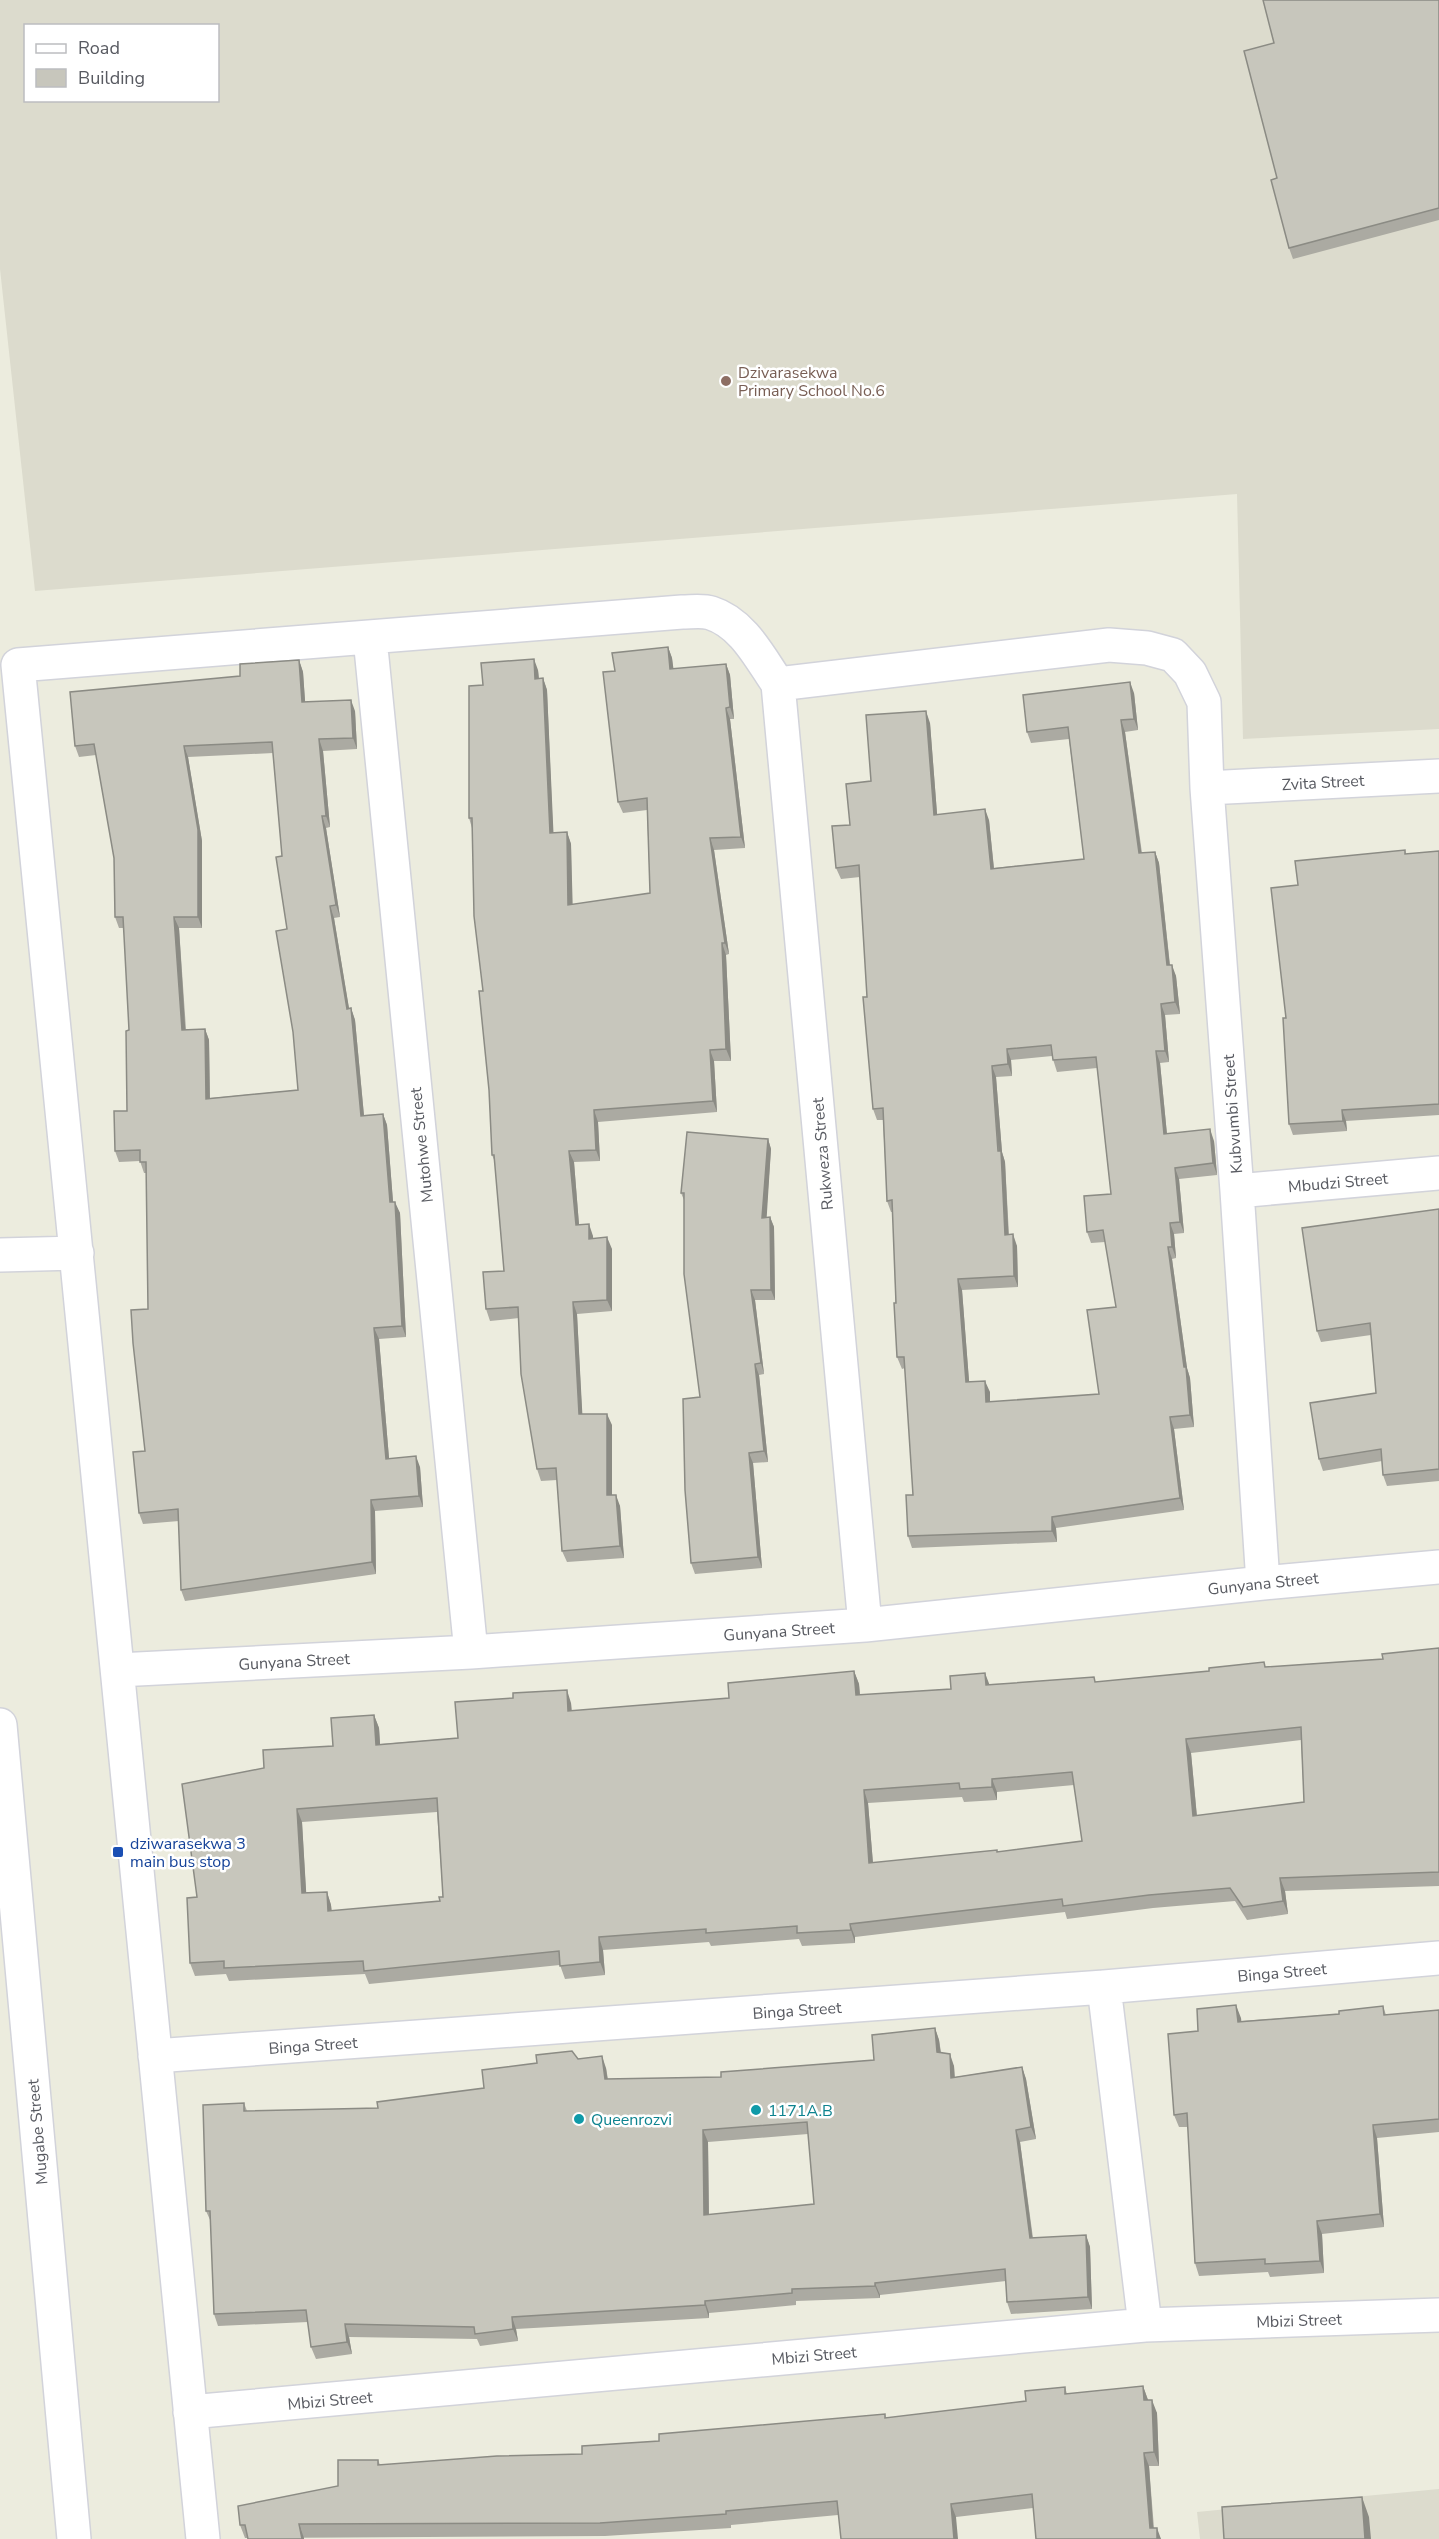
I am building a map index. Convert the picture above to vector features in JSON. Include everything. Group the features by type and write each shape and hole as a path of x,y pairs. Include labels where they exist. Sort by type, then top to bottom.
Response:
{"street":[{"path":"203,2539 18,665 671,613 709,612 726,620 743,634 778,684"},
{"name":"Mutohwe Street","path":"370,638 471,1652"},
{"name":"Kubvumbi Street","path":"778,684 1108,645 1147,648 1173,655 1190,673 1204,702 1207,788 1238,1191 1263,1583"},
{"name":"Rukweza Street","path":"778,684 865,1625"},
{"name":"Zvita Street","path":"1207,788 1439,776"},
{"name":"Mbudzi Street","path":"1238,1191 1439,1173"},
{"path":"0,1255 76,1252"},
{"name":"Gunyana Street","path":"118,1670 471,1652 865,1625 1439,1567"},
{"name":"Mugabe Street","path":"0,1725 74,2539"},
{"name":"Binga Street","path":"155,2056 1104,1987 1439,1958"},
{"path":"1104,1987 1145,2325"},
{"name":"Mbizi Street","path":"190,2412 1145,2325 1439,2315"}],"shaded area":[{"name":"Dzivarasekwa Primary School No.6","path":"0,0 1439,0 1439,729 1243,739 1237,494 35,591 0,269"},
{"path":"1439,2489 1439,2539 1200,2539 1197,2512"}],"building":[{"path":"1263,0 1439,0 1439,208 1289,248 1271,180 1277,178 1244,51 1274,43"},
{"path":"668,647 670,669 726,664 730,707 726,708 741,837 710,838 725,943 722,943 726,1049 710,1050 713,1101 594,1110 596,1150 569,1151 576,1225 589,1224 589,1239 607,1237 607,1300 573,1302 579,1414 607,1414 607,1495 616,1495 620,1546 562,1551 556,1468 537,1469 521,1374 518,1307 486,1309 483,1272 504,1271 479,991 483,991 474,916 472,818 469,818 469,686 483,685 481,663 534,659 535,679 543,678 550,833 567,832 568,905 650,893 647,798 618,802 603,672 615,671 612,653"},
{"path":"299,660 302,702 351,700 353,738 319,739 326,816 322,816 336,905 330,906 347,1009 351,1008 361,1116 383,1114 390,1202 395,1202 402,1326 374,1328 386,1459 416,1456 419,1496 371,1500 372,1562 181,1590 178,1509 139,1513 133,1452 145,1451 131,1310 148,1309 146,1162 140,1162 140,1150 115,1151 114,1111 127,1111 126,1031 129,1030 123,917 115,917 114,858 94,744 75,746 70,692 240,676 240,664","holes":["272,742 282,856 276,857 287,929 276,931 293,1032 298,1090 206,1099 205,1029 182,1030 174,917 198,917 198,830 184,746"]},
{"path":"1130,682 1134,719 1121,720 1139,853 1155,852 1167,965 1172,965 1175,1002 1161,1004 1165,1051 1156,1051 1164,1134 1210,1129 1213,1163 1175,1168 1180,1222 1170,1223 1172,1247 1168,1247 1184,1367 1186,1367 1190,1415 1170,1417 1180,1498 1052,1517 1052,1531 908,1536 906,1495 913,1495 904,1357 897,1357 892,1200 887,1201 883,1108 873,1109 863,997 867,997 859,865 836,868 832,826 850,825 846,784 871,781 866,715 926,711 934,815 985,809 991,869 1084,859 1068,727 1027,732 1023,695","holes":["1051,1045 1053,1060 1096,1057 1111,1194 1084,1196 1087,1232 1103,1230 1116,1307 1087,1310 1099,1394 986,1402 985,1381 966,1382 958,1279 1014,1276 1013,1234 1005,1235 1001,1151 998,1151 992,1066 1008,1064 1007,1049"]},
{"path":"1405,850 1405,854 1439,851 1439,1104 1342,1110 1343,1121 1289,1124 1283,1018 1286,1018 1271,888 1298,885 1295,861"},
{"path":"687,1132 768,1139 762,1218 770,1217 771,1290 751,1290 761,1363 755,1364 764,1451 749,1453 758,1557 691,1563 685,1490 683,1399 700,1397 684,1274 684,1193 681,1193"},
{"path":"1439,1209 1439,1469 1383,1475 1381,1449 1319,1459 1310,1403 1376,1393 1370,1323 1317,1331 1302,1228"},
{"path":"1439,1648 1439,1872 1280,1878 1283,1901 1243,1907 1230,1888 1063,1906 1062,1899 850,1924 851,1930 797,1933 797,1926 706,1933 706,1929 599,1937 600,1962 560,1966 559,1951 364,1971 363,1961 224,1968 224,1961 190,1963 187,1898 197,1897 182,1784 264,1768 263,1750 333,1746 331,1718 374,1715 376,1745 458,1738 455,1702 513,1698 513,1693 567,1690 568,1711 729,1698 728,1683 854,1671 856,1695 951,1689 950,1676 985,1673 986,1685 1094,1677 1095,1682 1209,1671 1209,1668 1264,1662 1265,1667 1383,1659 1382,1654","holes":["1301,1727 1304,1802 1193,1816 1186,1739","1072,1772 1082,1841 997,1852 997,1850 869,1863 864,1790 959,1783 960,1789 992,1787 992,1779","437,1798 443,1897 439,1897 440,1901 328,1911 327,1892 302,1893 297,1809"]},
{"path":"1236,2005 1238,2022 1339,2014 1339,2011 1383,2006 1384,2015 1439,2010 1439,2119 1373,2125 1380,2214 1317,2221 1320,2261 1265,2264 1265,2259 1195,2263 1187,2113 1174,2115 1168,2034 1198,2031 1197,2009"},
{"path":"935,2028 937,2052 950,2054 951,2078 1022,2067 1031,2127 1016,2130 1030,2238 1086,2235 1088,2297 1007,2302 1005,2269 875,2283 875,2286 792,2289 792,2293 705,2301 705,2305 512,2317 513,2329 475,2334 474,2327 345,2324 347,2342 311,2347 306,2310 214,2314 210,2211 206,2211 203,2105 244,2103 244,2111 378,2108 377,2102 484,2088 482,2070 537,2063 536,2055 572,2051 578,2059 602,2056 605,2079 721,2077 721,2072 874,2060 872,2035","holes":["807,2122 814,2204 704,2215 703,2130"]},
{"path":"1143,2386 1144,2400 1152,2400 1154,2452 1144,2453 1150,2528 1157,2528 1157,2539 1036,2539 1032,2494 951,2504 954,2539 841,2539 837,2501 726,2511 726,2514 600,2523 299,2524 302,2539 248,2539 245,2525 240,2525 238,2506 338,2486 338,2460 378,2460 378,2465 497,2456 582,2454 582,2446 659,2441 659,2434 885,2414 885,2418 1026,2401 1025,2391 1065,2387 1065,2394"},
{"path":"1362,2497 1365,2539 1224,2539 1222,2507"}],"place":[{"name":"Dzivarasekwa Primary School No.6","path":"726,381"},
{"name":"dziwarasekwa 3 main bus stop","path":"118,1852"},
{"name":"1171A.B","path":"756,2110"},
{"name":"Queenrozvi","path":"579,2119"}]}
